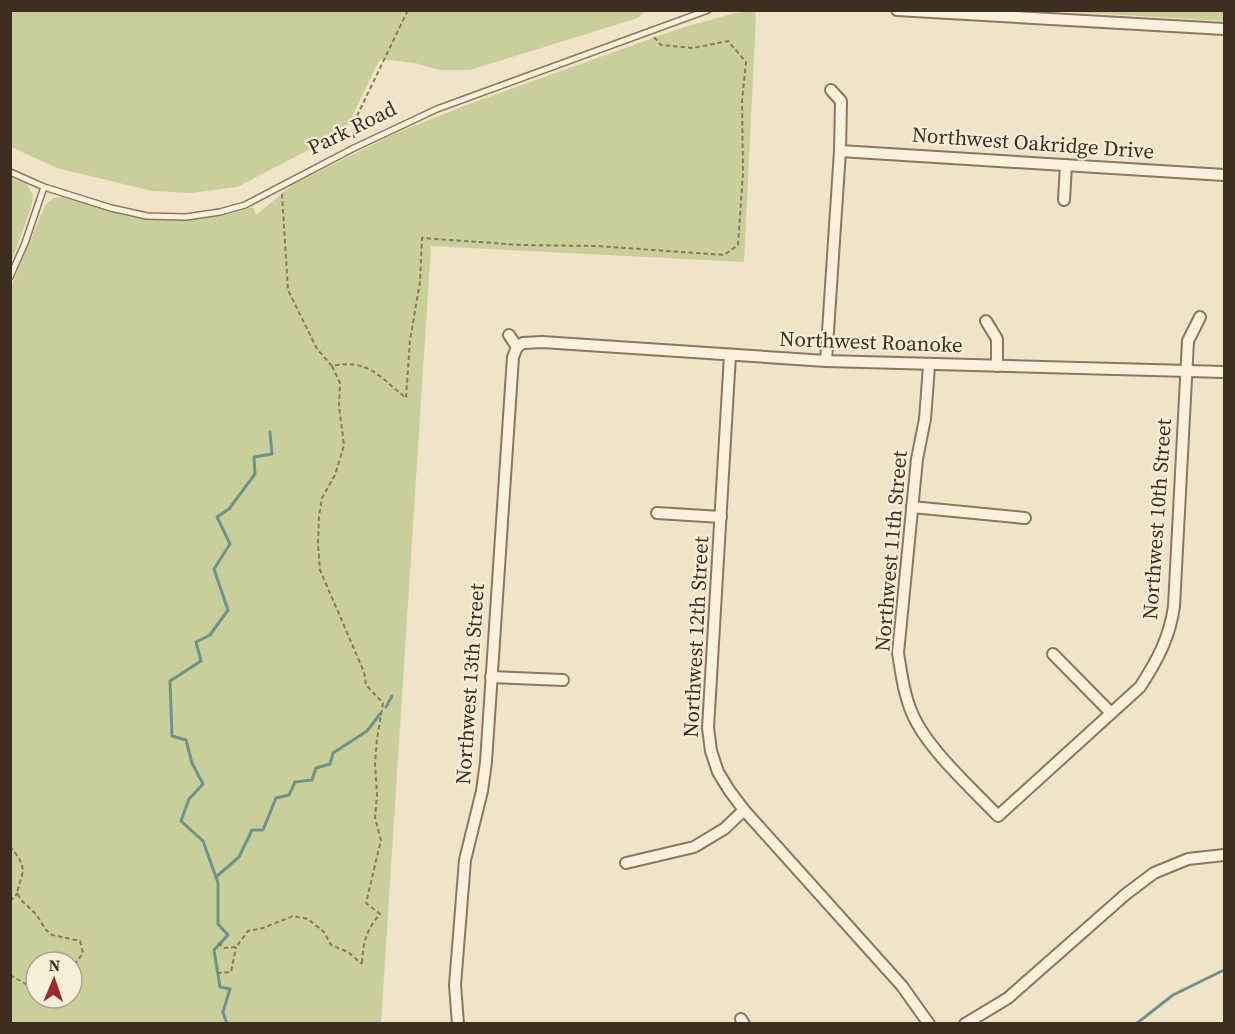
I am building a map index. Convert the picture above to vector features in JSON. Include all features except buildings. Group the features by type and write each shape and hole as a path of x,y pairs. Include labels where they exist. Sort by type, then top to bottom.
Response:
{"street":[{"path":"897,10 1224,29"},
{"path":"826,361 840,151 841,101 831,90"},
{"name":"Northwest Oakridge Drive","path":"840,151 1224,175"},
{"path":"1064,200 1066,165"},
{"name":"Northwest 10th Street","path":"998,816 1140,687 1166,642 1171,624 1188,341 1200,317"},
{"path":"986,321 997,339 997,366"},
{"path":"509,335 517,347"},
{"name":"Northwest Roanoke","path":"517,347 523,343 542,342 929,366 1224,372"},
{"name":"Northwest 13th Street","path":"458,1023 455,985 465,860 482,791 486,762 513,357 517,347"},
{"name":"Northwest 12th Street","path":"730,355 708,728 711,751 718,772 744,810 902,986 928,1023"},
{"name":"Northwest 11th Street","path":"929,366 925,419 917,459 898,653 902,681 908,704 917,724 930,742 998,816"},
{"path":"912,507 1025,519"},
{"path":"657,513 721,517"},
{"path":"1053,654 1111,713"},
{"path":"491,677 563,680"},
{"path":"626,863 694,847 724,829 744,810"},
{"path":"965,1023 1008,998 1125,894 1154,873 1188,859 1224,855"}],"lane":[{"name":"Park Road","path":"10,172 44,187 111,208 147,216 186,217 220,213 245,205 354,148 437,109 708,10"},
{"path":"10,277 26,243 44,187"}],"path":[{"path":"354,138 355,120 408,10"},
{"path":"332,366 348,362 371,369 406,398 410,340 420,282 422,238 597,246 724,255 738,245 743,173 742,100 746,62 728,41 693,48 661,45 650,31"},
{"path":"217,973 231,972 236,947 248,931 263,928 293,916 308,919 324,932 331,945 348,952 362,964 363,944 369,927 380,914 366,903 381,840 375,818 377,795 375,763 383,703 366,685 364,672 320,570 319,561 319,516 322,498 335,475 344,445 339,406 340,383 332,366 318,349 288,290 282,185"},
{"path":"10,846 22,862 24,871 18,893 10,901"},
{"path":"18,893 21,900 36,915 46,930 52,935 80,941 82,950"},
{"path":"219,944 224,948 236,947"},
{"path":"10,975 24,983"}],"green space":[{"path":"11,10 645,11 638,18 470,70 440,70 415,63 380,59 345,131 237,187 191,193 152,191 57,168 11,147"},
{"path":"754,11 756,16 744,262 431,246 381,1023 11,1024 10,289 45,205 53,198 63,197 130,217 198,219 253,207 256,215 292,185 396,133 469,104 681,28 735,13"},
{"path":"1052,11 1224,11 1224,21"},
{"path":"11,178 27,184 33,195 32,205 11,263"}],"waterway":[{"path":"227,1024 223,1012 230,989 220,987 214,950 228,935 218,924 218,883 203,841 181,821 189,799 203,784 192,763 186,740 172,736 170,681 201,661 196,642 210,635 228,610 214,569 230,544 217,517 229,509 255,474 254,457 272,454 270,432"},
{"path":"386,707 392,696"},
{"path":"216,877 239,857 252,830 263,830 276,798 289,795 295,782 312,780 316,768 330,764 333,753 367,731 380,714"},
{"path":"1136,1024 1173,995 1224,970"}]}
